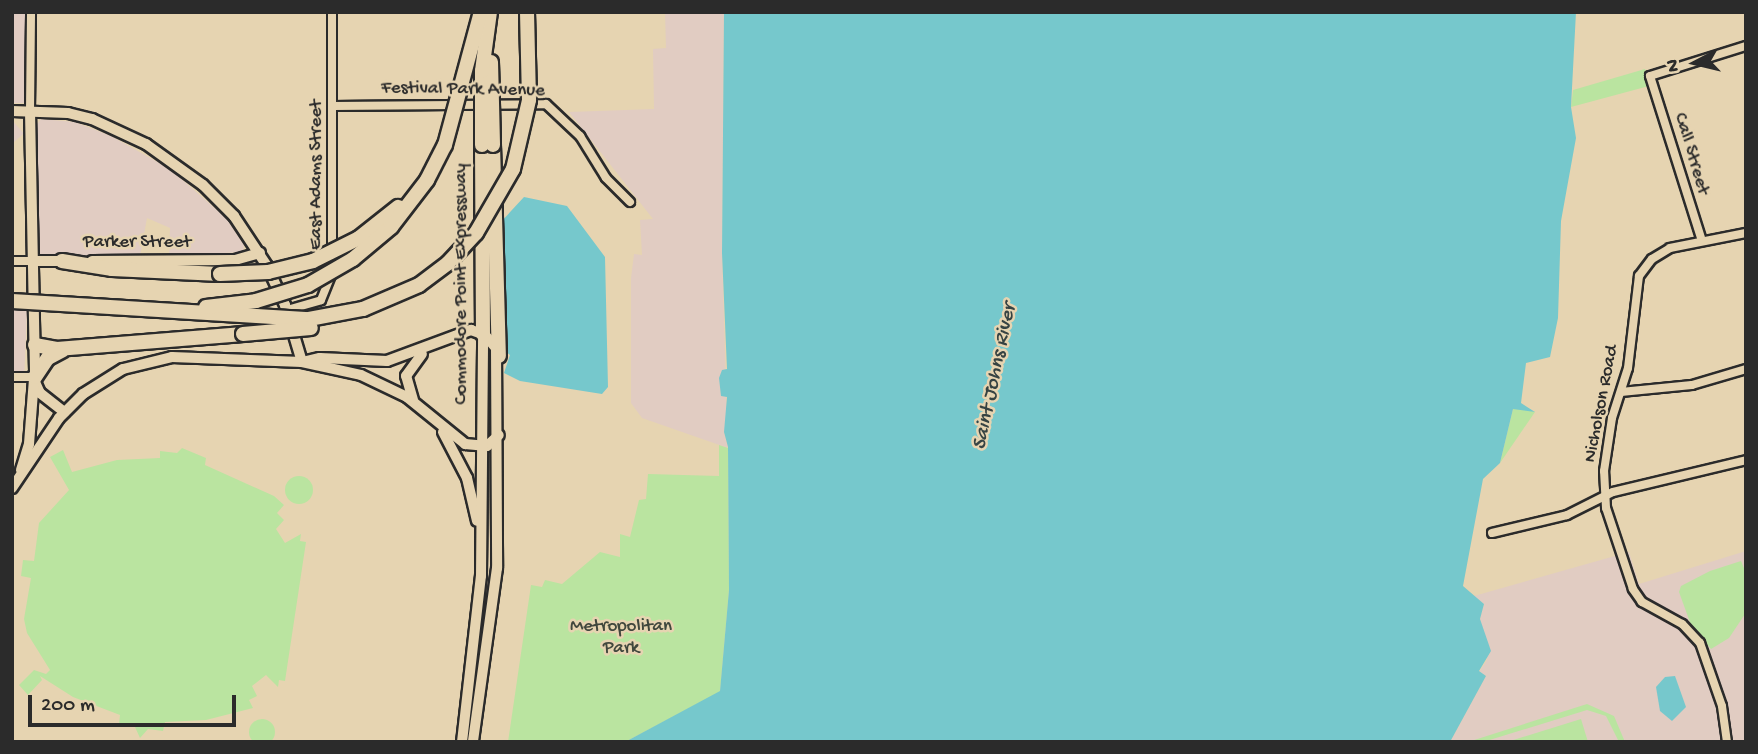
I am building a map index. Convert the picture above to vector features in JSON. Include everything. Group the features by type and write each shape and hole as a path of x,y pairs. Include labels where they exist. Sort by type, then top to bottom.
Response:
{"highway":[{"path":"12,295 212,307 256,301 301,288 346,264 391,227 427,180 449,135 481,12"},
{"name":"Commodore Point Expressway","path":"490,12 481,84 499,356"},
{"name":"Commodore Point Expressway","path":"483,334 487,145 491,69 499,12"},
{"path":"35,345 72,348 243,334 361,318 400,301 432,277 487,218 516,162 529,100 527,12"},
{"path":"62,261 112,269 220,274 294,267 359,238 409,195 449,135"},
{"path":"12,302 309,319 370,307 432,277"},
{"path":"35,377 48,358 72,348"}],"street":[{"path":"13,485 28,452 35,377 31,261 31,12"},
{"name":"East Adams Street","path":"287,310 321,300 330,284 332,12"},
{"name":"Call Street","path":"1702,241 1650,76 1746,46"},
{"name":"Festival Park Avenue","path":"333,106 546,104 580,136 606,178 630,202"},
{"path":"12,111 92,119 172,160 225,206 260,253 287,310 302,362"},
{"name":"Nicholson Road","path":"1727,742 1726,717 1704,651 1688,629 1650,608 1637,595 1605,496 1608,440 1621,392 1639,276 1656,255 1702,241 1746,233"},
{"name":"Parker Street","path":"12,261 235,260 260,253"},
{"path":"302,362 320,358 381,362 429,347 468,330 483,334 499,356"},
{"name":"Commodore Point Expressway","path":"482,556 483,334"},
{"path":"414,401 407,373 429,347"},
{"path":"13,485 64,412 99,382 148,361 180,356 302,362 372,378 414,401 438,424 465,444 492,444 499,435"},
{"name":"Commodore Point Expressway","path":"473,742 492,630 499,523 499,356"},
{"path":"1621,392 1692,386 1746,369"},
{"path":"12,377 35,377"},
{"path":"35,377 38,391 64,412"},
{"path":"438,424 469,482 482,556 475,652 462,742"},
{"path":"1492,533 1549,521 1605,496 1746,460"}],"shaded area":[{"path":"12,12 26,12 26,103 12,103"},
{"path":"665,12 724,12 722,252 727,423 724,432 728,448 642,418 631,403 631,278 634,254 642,255 640,220 653,219 569,112 654,109 653,49 666,48"},
{"path":"41,119 75,122 111,136 170,169 226,218 244,245 243,252 169,256 170,228 147,218 140,256 38,256 35,127"},
{"path":"12,120 24,134 12,144"},
{"path":"12,308 27,309 24,383 12,383"},
{"path":"1746,551 1746,742 1450,742 1486,676 1479,672 1487,660 1480,619 1484,604 1474,596 1629,552 1639,584"}],"green space":[{"path":"1645,69 1649,86 1571,107 1573,90"},
{"path":"1516,407 1535,412 1500,463 1513,409"},
{"name":"Metropolitan Park","path":"719,445 728,448 729,590 720,692 625,742 508,742 531,585 542,587 545,580 562,584 600,552 620,557 620,534 630,537 639,500 646,499 648,474 719,476"},
{"path":"182,448 206,458 205,465 274,496 284,505 277,513 284,520 276,529 285,543 301,534 300,541 306,542 285,681 279,680 278,687 266,675 252,686 257,696 249,700 253,708 206,720 165,722 163,731 148,729 140,738 135,727 119,724 120,715 73,697 40,676 42,680 28,695 19,685 34,670 46,674 50,670 27,633 24,619 31,578 21,576 23,560 34,561 39,523 69,490 50,457 63,450 72,472 117,460 160,458 160,451 177,453"},
{"path":"299,476 309,480 313,490 309,500 299,504 289,500 285,490 289,480"},
{"path":"1741,561 1746,573 1745,614 1729,638 1711,649 1691,625 1679,592 1681,586 1710,571"},
{"path":"1587,704 1614,716 1625,742 1619,742 1606,716 1587,710 1483,742 1468,742"},
{"path":"262,719 271,723 275,732 271,741 262,745 253,741 249,732 253,723"},
{"path":"1581,719 1588,742 1507,742"}],"water":[{"name":"Saint Johns River","path":"724,12 1576,12 1571,107 1576,138 1561,221 1558,318 1550,357 1526,363 1521,403 1535,412 1513,409 1500,463 1483,479 1463,586 1484,604 1480,619 1491,651 1479,671 1486,676 1450,742 625,742 720,691 729,590 728,447 724,432 727,397 721,396 719,378 722,370 727,369 722,253"},
{"path":"524,197 567,206 605,257 608,387 602,394 520,381 504,373 510,355 505,351 500,223"},
{"path":"1675,676 1686,707 1672,721 1660,711 1656,687 1665,677"}]}
